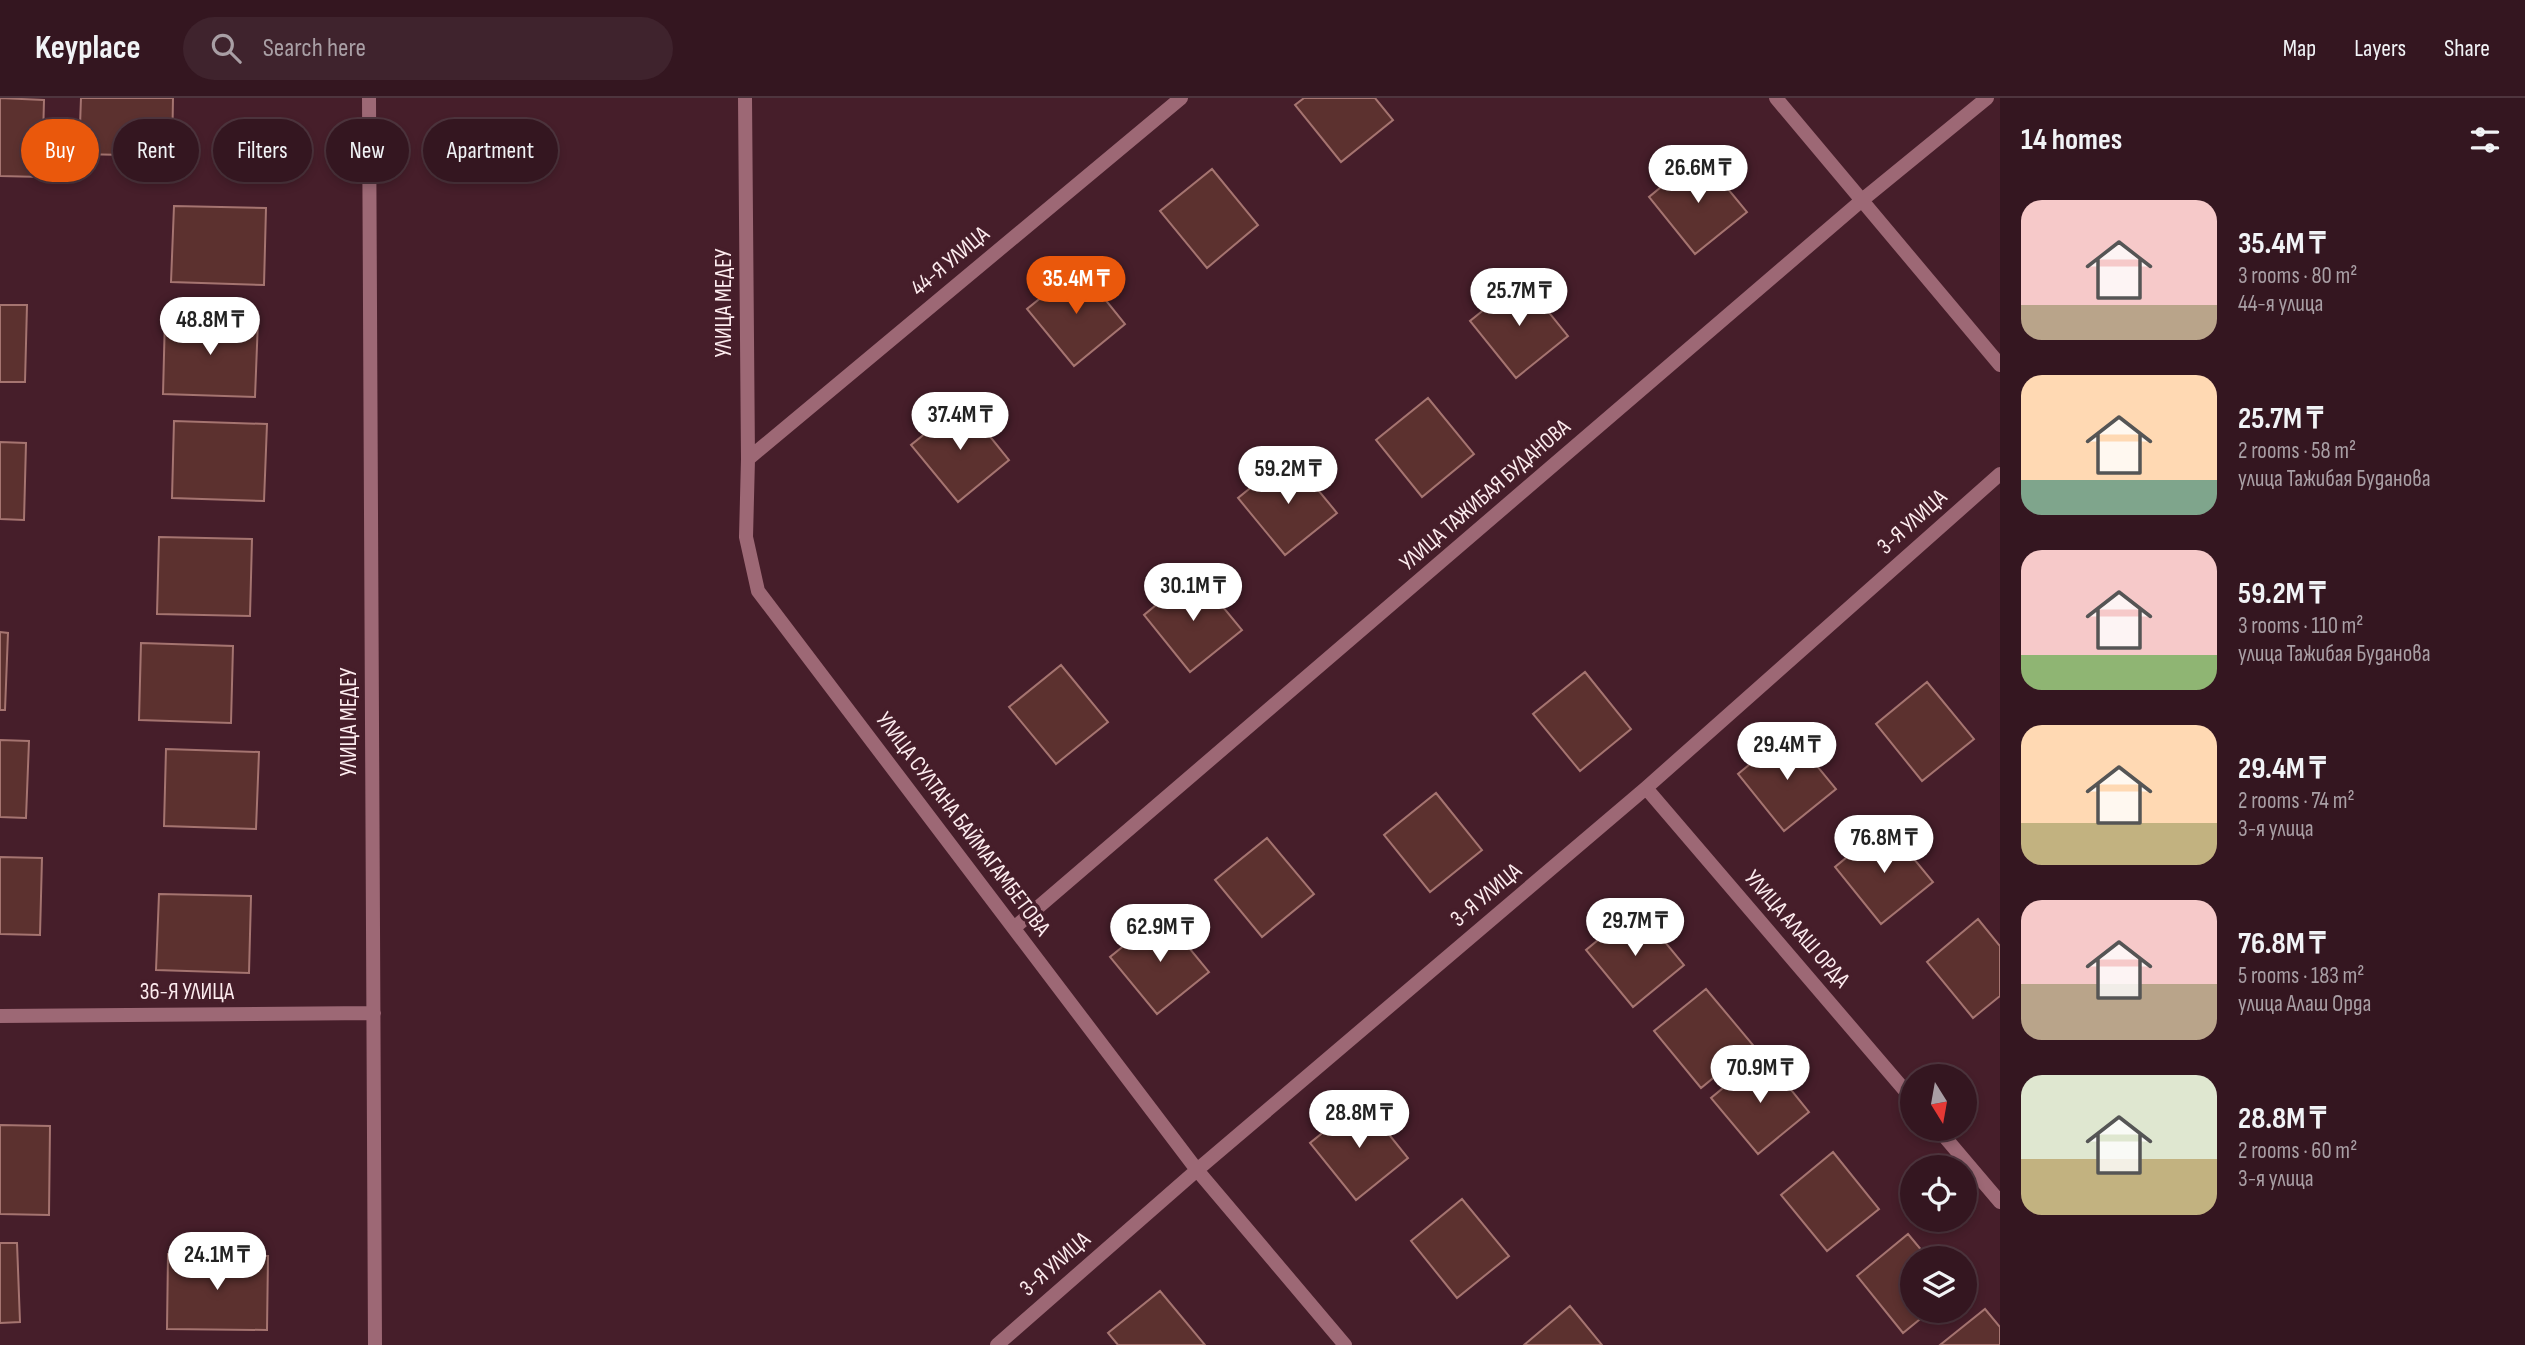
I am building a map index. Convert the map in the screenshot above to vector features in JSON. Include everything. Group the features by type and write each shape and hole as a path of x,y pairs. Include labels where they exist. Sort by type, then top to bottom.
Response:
{"street":[{"name":"УЛИЦА МЕДЕУ","path":"369,98 375,1345"},
{"name":"УЛИЦА МЕДЕУ","path":"745,98 748,459 746,537 758,591"},
{"name":"44-Я УЛИЦА","path":"748,459 1181,98"},
{"path":"1776,98 2000,365"},
{"name":"УЛИЦА ТАЖИБАЯ БУДАНОВА","path":"1014,928 1861,201 1987,98"},
{"name":"3-Я УЛИЦА","path":"996,1345 1646,788 2000,474"},
{"name":"УЛИЦА СУЛТАНА БАЙМАГАМБЕТОВА","path":"758,591 1197,1170 1345,1345"},
{"name":"УЛИЦА АЛАШ ОРДА","path":"1646,788 1900,1085"},
{"name":"36-Я УЛИЦА","path":"0,1016 374,1013"},
{"path":"1948,1141 2000,1202"}],"building":[{"path":"0,98 44,100 44,119 21,119 21,176 0,176"},
{"path":"81,98 173,98 173,119 113,119 113,155 99,154 99,119 80,119"},
{"path":"1304,98 1375,98 1393,120 1341,162 1295,105"},
{"path":"1700,155 1747,212 1695,254 1649,197"},
{"path":"1212,169 1258,225 1207,268 1160,211"},
{"path":"174,206 266,208 264,285 171,282"},
{"path":"1079,267 1125,324 1074,366 1027,309"},
{"path":"1522,279 1568,336 1516,378 1470,321"},
{"path":"0,305 27,305 25,382 0,382"},
{"path":"165,317 258,320 255,397 163,394"},
{"path":"1428,398 1474,454 1422,497 1376,440"},
{"path":"963,403 1009,460 958,502 911,445"},
{"path":"174,421 267,424 264,501 172,498"},
{"path":"0,442 26,443 24,520 0,519"},
{"path":"1290,456 1337,513 1285,555 1238,498"},
{"path":"159,537 252,539 250,616 157,614"},
{"path":"1195,573 1242,630 1190,672 1144,615"},
{"path":"0,632 8,633 5,710 0,710"},
{"path":"141,643 233,646 231,723 139,720"},
{"path":"1061,665 1108,722 1056,764 1009,707"},
{"path":"1585,672 1631,729 1580,771 1533,714"},
{"path":"1927,682 1974,739 1922,781 1876,724"},
{"path":"1789,732 1836,789 1784,831 1738,774"},
{"path":"0,740 29,741 26,818 0,817"},
{"path":"166,749 259,752 256,829 164,826"},
{"path":"1436,793 1482,850 1430,892 1384,835"},
{"path":"1886,825 1933,882 1881,924 1835,867"},
{"path":"1267,838 1314,894 1262,937 1215,880"},
{"path":"0,857 42,858 40,935 0,934"},
{"path":"159,894 251,896 249,973 156,970"},
{"path":"1637,908 1684,965 1633,1007 1586,950"},
{"path":"1162,915 1209,972 1157,1014 1110,957"},
{"path":"1978,919 2000,946 2000,996 1973,1018 1927,962"},
{"path":"1706,989 1753,1045 1701,1088 1654,1031"},
{"path":"1763,1055 1809,1112 1758,1154 1711,1098"},
{"path":"1362,1101 1408,1158 1356,1200 1310,1143"},
{"path":"0,1125 50,1126 49,1215 0,1214"},
{"path":"1833,1152 1879,1209 1827,1251 1781,1195"},
{"path":"1462,1199 1509,1256 1457,1298 1411,1241"},
{"path":"1908,1234 1918,1246 1900,1246 1900,1323 1915,1323 1903,1333 1857,1276"},
{"path":"0,1243 17,1243 20,1322 0,1323"},
{"path":"168,1254 268,1256 267,1330 167,1329"},
{"path":"1160,1291 1205,1345 1118,1345 1108,1333"},
{"path":"1570,1306 1602,1345 1524,1345"},
{"path":"1985,1309 2000,1327 2000,1345 1940,1345 1968,1323 1977,1323 1977,1315"}]}
